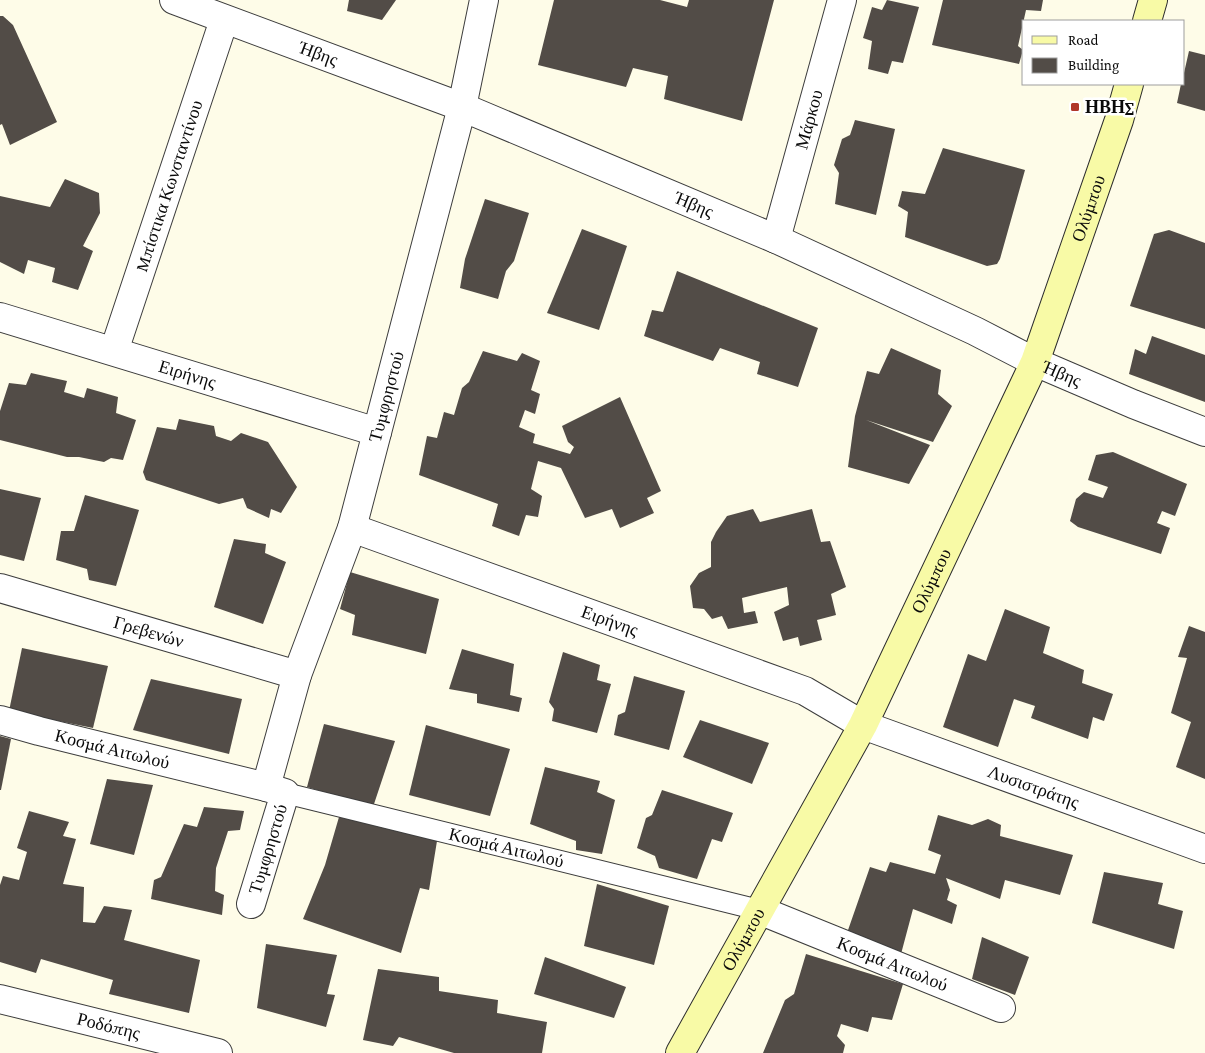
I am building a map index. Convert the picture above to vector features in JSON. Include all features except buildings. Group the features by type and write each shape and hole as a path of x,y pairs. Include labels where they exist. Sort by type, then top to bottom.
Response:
{"street":[{"name":"Ήβης","path":"174,0 462,107 776,240 976,331 1035,362 1205,432"},
{"name":"Τυμφρηστού","path":"251,904 297,675 352,528 462,107 484,0"},
{"name":"Μάρκου","path":"776,240 842,0"},
{"path":"1147,20 1153,0"},
{"name":"Mπίστικα Κωνσταντίνου","path":"114,352 224,20"},
{"name":"Ολύμπου","path":"680,1053 863,725 1035,362 1119,120 1129,85"},
{"name":"Ειρήνης","path":"0,317 376,432"},
{"name":"Ειρήνης","path":"352,528 805,691 863,725"},
{"name":"Γρεβενών","path":"0,588 297,675"},
{"name":"Κοσμά Αιτωλού","path":"0,720 275,790"},
{"name":"Λυσιστράτης","path":"863,725 1205,849"},
{"name":"Κοσμά Αιτωλού","path":"759,910 1001,1008"},
{"name":"Ροδόπης","path":"0,999 210,1052"}],"lane":[{"name":"Κοσμά Αιτωλού","path":"275,790 759,910"}],"place":[{"name":"ΗΒΗΣ","path":"1075,107"}]}
